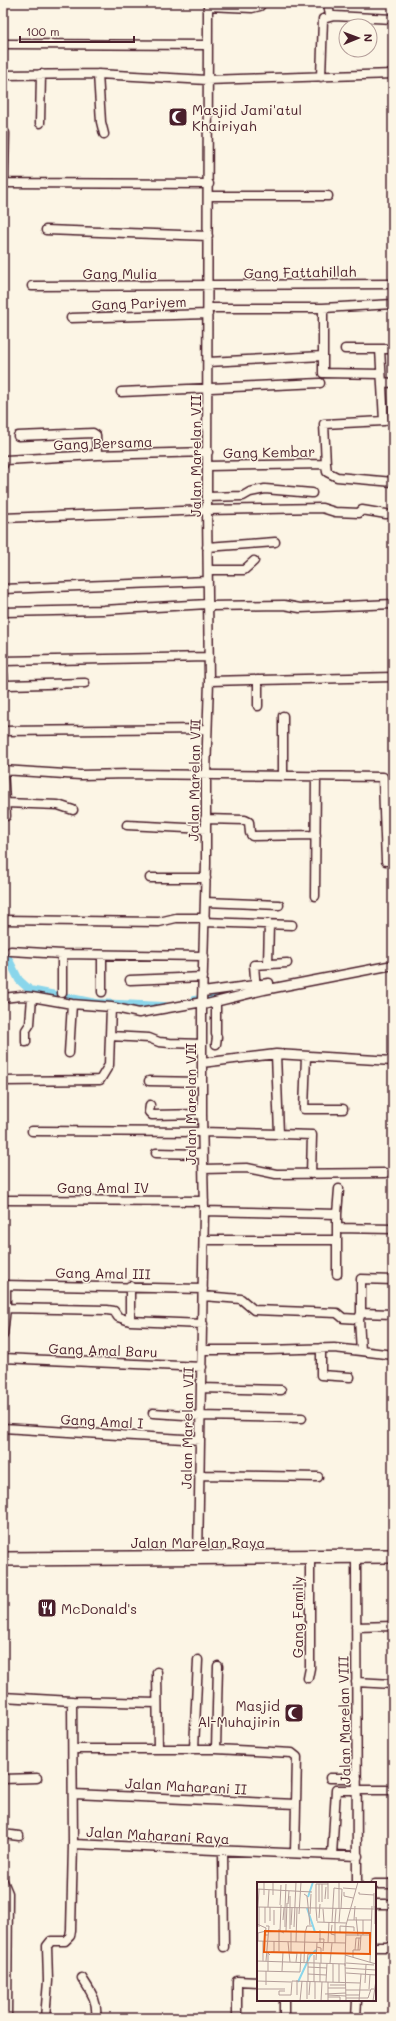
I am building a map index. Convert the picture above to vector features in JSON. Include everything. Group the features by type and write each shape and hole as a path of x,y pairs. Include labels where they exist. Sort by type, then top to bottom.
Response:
{"main road":[{"name":"Jalan Marelan Raya","path":"3,1559 393,1556"}],"street":[{"path":"208,4 252,8 258,7 262,3"},
{"path":"328,3 330,16"},
{"name":"Jalan Marelan VII","path":"198,1558 204,1240 202,1168 202,1044 209,681 207,547 209,196 208,4"},
{"path":"321,77 323,20 330,16 393,19"},
{"path":"8,44 208,45"},
{"path":"40,123 41,74"},
{"path":"3,75 98,74 208,80 393,74"},
{"path":"98,74 101,122 104,134"},
{"path":"5,133 3,164 4,181 7,183 209,184"},
{"path":"209,196 328,196"},
{"path":"46,230 208,236"},
{"name":"Gang Fattahillah","path":"208,286 393,284"},
{"name":"Gang Mulia","path":"32,286 208,286"},
{"name":"Gang Pariyem","path":"71,318 393,304"},
{"path":"323,308 323,373 356,374 381,378 393,383"},
{"path":"345,349 393,349"},
{"path":"326,464 324,424 383,422 380,349"},
{"path":"208,362 323,356"},
{"path":"121,392 320,383"},
{"path":"18,436 93,432 96,435 97,455"},
{"name":"Gang Bersama","path":"3,465 5,460 97,455 208,452"},
{"name":"Gang Kembar","path":"208,466 326,464 327,472 337,477 393,482"},
{"path":"207,497 243,496 250,492 265,490 312,493"},
{"path":"3,518 207,510 322,508 334,512 359,513 362,510 386,514"},
{"path":"207,547 275,542"},
{"path":"208,570 244,570 254,561"},
{"path":"3,589 208,581"},
{"path":"3,612 103,610 208,605 284,605 300,608 393,604"},
{"path":"3,660 209,657"},
{"path":"3,674 4,682 7,685 85,683"},
{"path":"209,681 393,677"},
{"path":"258,680 258,706"},
{"path":"283,716 283,776"},
{"path":"3,731 207,729"},
{"path":"6,816 3,770 80,775 130,774 383,777 389,811 386,861 393,861"},
{"path":"315,896 316,776"},
{"path":"5,804 58,805 73,810"},
{"path":"206,820 245,820 249,822 250,833 252,836 316,835"},
{"path":"127,825 206,829"},
{"path":"150,878 206,878"},
{"path":"205,902 279,905"},
{"path":"3,920 159,922 178,918 292,925"},
{"path":"268,964 269,924"},
{"path":"11,950 62,954 204,956"},
{"path":"62,954 62,993"},
{"path":"102,955 102,992"},
{"path":"256,988 254,964 287,963"},
{"path":"3,998 21,996 32,997 72,1004 112,1007 139,1013 256,988 393,964"},
{"path":"130,980 203,977"},
{"path":"203,999 216,1002 269,983"},
{"path":"26,1042 26,1030 30,1024 32,997"},
{"path":"216,1002 216,1034 218,1036 216,1044"},
{"path":"69,1053 72,1004"},
{"path":"3,1082 100,1080 109,1065 112,1007"},
{"path":"110,1036 149,1038 159,1042 170,1043 202,1044"},
{"path":"202,1063 276,1054 393,1061"},
{"path":"276,1054 279,1134"},
{"path":"306,1056 304,1109 343,1109"},
{"path":"149,1081 202,1082"},
{"path":"150,1105 149,1112 152,1115 202,1114"},
{"path":"32,1131 312,1134 311,1174"},
{"path":"156,1153 202,1154"},
{"path":"202,1168 247,1168 276,1174 385,1173"},
{"path":"337,1274 337,1214 339,1189"},
{"name":"Gang Amal IV","path":"3,1200 204,1201"},
{"path":"204,1212 337,1214"},
{"path":"337,1228 393,1229"},
{"path":"204,1240 337,1240"},
{"path":"361,1351 361,1279 393,1280"},
{"path":"3,1333 6,1308 5,1285"},
{"name":"Gang Amal III","path":"5,1285 130,1286 203,1292 241,1299 254,1310 337,1313 343,1318 393,1314"},
{"path":"130,1286 130,1321"},
{"path":"6,1308 113,1311 118,1317 130,1321 203,1324"},
{"path":"321,1348 321,1375 350,1377"},
{"path":"202,1350 334,1348 393,1355"},
{"name":"Gang Amal Baru","path":"3,1358 202,1366"},
{"path":"201,1388 281,1390"},
{"path":"153,1413 200,1416 302,1418"},
{"name":"Gang Amal I","path":"3,1428 200,1440"},
{"path":"199,1475 318,1477"},
{"name":"Jalan Marelan VIII","path":"356,1556 358,1790 357,1882"},
{"name":"Gang Family","path":"308,1678 310,1653 310,1557"},
{"path":"356,1627 393,1626"},
{"path":"194,1750 198,1660"},
{"path":"216,1749 218,1666"},
{"path":"157,1672 158,1749"},
{"path":"356,1682 393,1684"},
{"path":"3,1697 72,1701 157,1703"},
{"name":"Jalan Maharani Raya","path":"72,1701 74,1749 73,1844 358,1856"},
{"path":"74,1749 216,1749 292,1753 297,1757 295,1853"},
{"path":"3,1779 37,1778"},
{"path":"330,1778 357,1778"},
{"path":"332,1855 336,1790 393,1790"},
{"name":"Jalan Maharani II","path":"74,1794 296,1804"},
{"path":"3,1834 19,1836"},
{"path":"46,2018 48,1981 47,1946 51,1941 66,1941 70,1936 71,1930 73,1844"},
{"path":"223,1851 224,1947"},
{"path":"3,1881 8,1893 5,1968 7,2018"},
{"path":"376,1884 393,1884"},
{"path":"376,1904 393,1904"},
{"path":"376,1947 393,1947"},
{"path":"82,1978 94,1996 96,2004 96,2018"},
{"path":"237,2018 237,1981 257,1982"},
{"path":"284,2001 284,2018"},
{"path":"356,2018 357,2001"}],"waterway":[{"path":"3,952 7,956 19,980 30,990 96,1003 164,1006"},
{"path":"195,1000 253,989"}],"place":[{"name":"Masjid Jami'atul Khairiyah","path":"178,117"},
{"name":"McDonald's","path":"47,1608"},
{"name":"Masjid Al-Muhajirin","path":"294,1713"}]}
